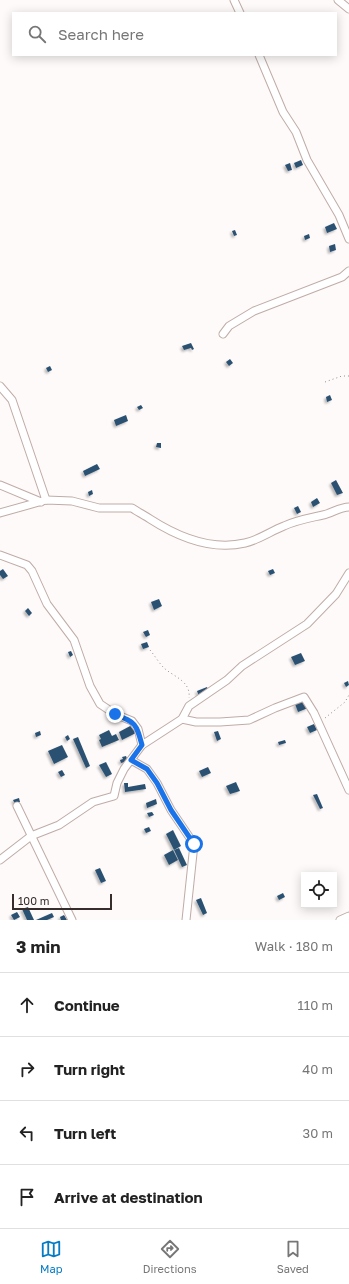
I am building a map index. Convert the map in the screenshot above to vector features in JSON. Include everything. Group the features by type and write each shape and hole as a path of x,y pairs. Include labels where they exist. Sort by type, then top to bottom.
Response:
{"street":[{"path":"234,0 240,12"},
{"path":"338,0 349,9"},
{"path":"259,56 283,112 296,132 307,160 339,215 349,239"},
{"path":"223,334 229,326 254,311 342,277 349,271"},
{"path":"0,386 12,400 43,501"},
{"path":"0,485 43,501"},
{"path":"0,513 43,501 72,501 99,508 132,508 169,531 195,541 212,545 246,543 306,518 324,515 341,508 349,507"},
{"path":"0,555 27,565 32,571 47,604 74,640 90,686 100,704 115,714 132,721 138,729 142,745"},
{"path":"0,860 31,836 59,825 93,802 114,796 124,769 142,745 182,719 188,706 226,680 242,666 307,624 336,594 349,573"},
{"path":"182,719 196,722 249,720 304,697 318,722 349,790"},
{"path":"131,760 147,769 157,783 171,810 194,844 186,920"},
{"path":"17,806 72,920"},
{"path":"340,920 349,916"}],"path":[{"path":"325,382 342,376 349,376"},
{"path":"150,650 165,669 187,685 190,694 188,706"},
{"path":"318,722 331,714 345,702 349,695"}],"building":[{"path":"301,160 303,165 296,168 294,163"},
{"path":"290,163 292,170 288,171 285,165"},
{"path":"334,223 337,229 327,233 325,227"},
{"path":"235,230 237,235 234,236 232,231"},
{"path":"309,234 310,238 305,240 304,236"},
{"path":"335,244 336,250 330,252 329,246"},
{"path":"191,343 194,349 192,350 191,348 184,350 182,346"},
{"path":"230,359 233,363 229,366 226,362"},
{"path":"50,366 52,370 48,372 46,368"},
{"path":"330,395 332,400 327,402 326,397"},
{"path":"141,405 143,408 139,410 137,407"},
{"path":"126,415 128,421 116,426 114,420"},
{"path":"157,443 161,443 161,448 156,447"},
{"path":"97,464 100,469 85,476 83,471"},
{"path":"336,480 343,493 337,495 331,483"},
{"path":"92,490 93,494 89,496 88,492"},
{"path":"317,498 320,503 313,507 311,502"},
{"path":"298,506 301,512 297,514 294,508"},
{"path":"3,569 8,576 3,579 0,575 0,571"},
{"path":"273,569 275,573 270,575 268,571"},
{"path":"159,599 162,606 154,610 151,602"},
{"path":"28,608 32,613 29,616 25,611"},
{"path":"148,630 150,635 146,637 143,632"},
{"path":"147,642 149,647 143,649 141,644"},
{"path":"71,651 73,655 70,657 68,652"},
{"path":"301,653 305,661 295,665 291,657"},
{"path":"348,681 349,685 346,687 344,683"},
{"path":"207,687 209,692 199,696 197,691"},
{"path":"304,700 308,708 298,712 295,704"},
{"path":"314,724 317,730 310,733 307,727"},
{"path":"132,725 136,733 122,740 119,732"},
{"path":"109,730 112,736 116,734 119,740 102,747 99,740 101,739 99,735"},
{"path":"40,731 41,735 36,737 35,733"},
{"path":"218,731 221,739 217,741 214,732"},
{"path":"68,735 70,739 67,741 65,737"},
{"path":"78,737 90,766 86,768 73,739"},
{"path":"285,740 286,743 279,745 278,742"},
{"path":"62,745 68,757 54,764 48,751"},
{"path":"126,756 128,761 121,763 120,760 123,759 122,757"},
{"path":"106,762 112,774 106,777 99,765"},
{"path":"208,767 211,773 202,777 199,771"},
{"path":"62,770 65,775 61,777 58,772"},
{"path":"236,782 240,791 230,794 226,786"},
{"path":"124,783 128,783 128,787 145,784 146,789 125,792"},
{"path":"317,794 323,808 320,809 313,795"},
{"path":"19,798 20,802 15,804 13,800"},
{"path":"156,799 157,804 147,808 146,803"},
{"path":"152,812 154,815 149,817 147,813"},
{"path":"149,827 151,831 146,833 144,829"},
{"path":"173,830 181,846 174,850 166,834"},
{"path":"179,848 187,865 182,867 174,850"},
{"path":"173,850 178,860 169,865 164,855"},
{"path":"100,868 106,881 101,883 95,870"},
{"path":"283,893 285,897 279,900 277,896"},
{"path":"201,898 207,913 203,915 196,900"},
{"path":"28,907 34,920 27,920 22,909"},
{"path":"17,912 20,917 14,920 11,915"},
{"path":"52,913 54,917 47,920 36,920"},
{"path":"64,915 67,920 61,920 60,917"}],"route":[{"path":"115,714 132,721 138,729 142,745 131,760 147,769 157,783 181,826 194,844"}]}
